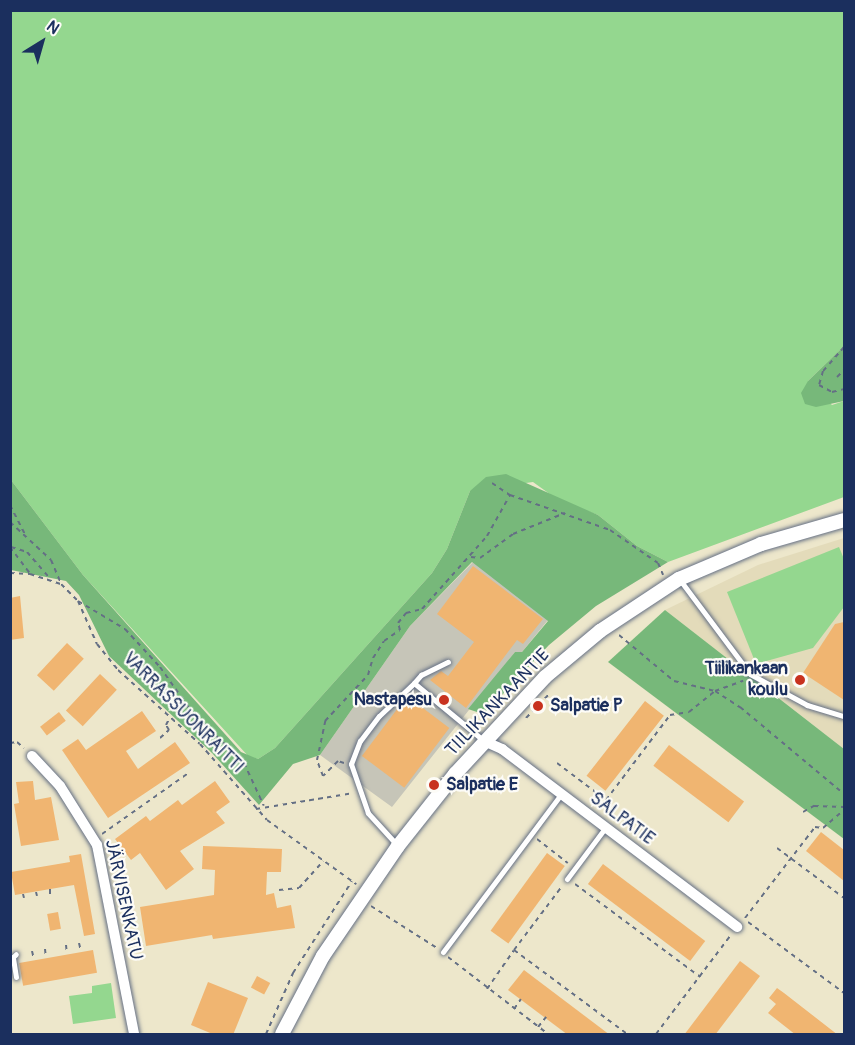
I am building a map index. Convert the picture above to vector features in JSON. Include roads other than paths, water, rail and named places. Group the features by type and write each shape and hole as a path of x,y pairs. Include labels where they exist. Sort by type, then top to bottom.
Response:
{"street":[{"name":"TIILIKANKAANTIE","path":"282,1035 310,977 371,893 398,846 484,741 572,653 673,582 761,544 844,519"},
{"name":"SALPATIE","path":"484,741 741,923"},
{"name":"JÄRVISENKATU","path":"32,756 60,786 94,839 134,1035"}],"lane":[{"path":"673,582 726,646 758,679 807,705 844,716"},
{"path":"398,846 368,813 358,792 351,764 360,741 379,716 421,675 448,662"},
{"path":"414,683 484,741"},
{"path":"443,952 561,794"},
{"path":"567,879 605,828"},
{"path":"16,954 16,977"}],"place":[{"name":"Tiilikankaan koulu","path":"800,680"},
{"name":"Nastapesu","path":"444,700"},
{"name":"Salpatie P","path":"538,706"},
{"name":"Salpatie E","path":"434,785"}]}
